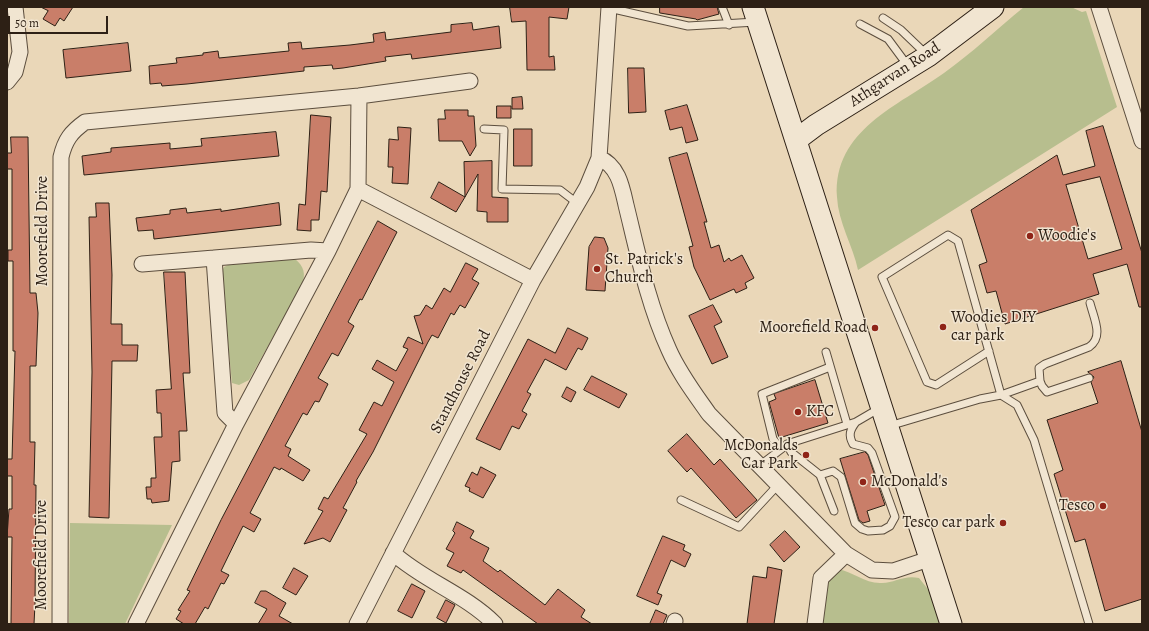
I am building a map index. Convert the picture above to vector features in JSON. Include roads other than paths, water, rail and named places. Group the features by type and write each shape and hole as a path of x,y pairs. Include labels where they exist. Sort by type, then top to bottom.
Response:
{"main road":[{"name":"Athgarvan Road","path":"796,140 816,125 928,56 981,13"},
{"path":"755,15 951,624"}],"street":[{"path":"7,82 15,72 20,52 16,7"},
{"path":"609,7 600,158 609,161 620,180 649,297 669,351 692,391 709,414 759,467 834,540 846,554 872,570 893,571 929,559"},
{"path":"1098,7 1142,141"},
{"name":"Moorefield Drive","path":"60,624 61,157 64,142 73,131 85,122 359,96 470,81"},
{"path":"142,622 145,603 236,424 328,251 358,189 359,96"},
{"name":"Standhouse Road","path":"357,624 533,280 586,187 600,158"},
{"path":"358,189 533,280"},
{"path":"142,264 311,250 328,251"},
{"path":"214,258 225,413 236,424"},
{"path":"393,553 422,575 481,610 495,624"},
{"path":"815,624 821,578 846,554"}],"lane":[{"path":"609,7 688,26 729,25 755,15"},
{"path":"722,7 729,25"},
{"path":"883,18 901,30 928,56"},
{"path":"860,24 888,39 907,62 909,68"},
{"path":"484,129 504,130 502,189 560,190 577,203"},
{"path":"989,351 936,385 927,382 882,277 948,234 958,241 1002,395 1017,405 1034,440 1089,624"},
{"path":"1089,378 1047,392 1040,381 1039,368 1045,364 1089,347 1095,343 1098,337 1090,303"},
{"path":"826,352 847,424"},
{"path":"830,367 762,394 772,439 784,446 820,475 834,511"},
{"path":"759,467 784,446 847,424 1002,395 1040,381"},
{"path":"820,475 833,471 841,477 855,523 862,529 868,531 882,530 890,526 895,517 894,512 872,453 868,448 853,444 850,439 850,431 856,422"},
{"path":"681,500 739,527 777,486"}],"place":[{"name":"Woodie's","path":"1030,236"},
{"name":"St. Patrick's Church","path":"597,269"},
{"name":"Woodies DIY car park","path":"943,327"},
{"name":"Moorefield Road","path":"875,328"},
{"name":"KFC","path":"798,412"},
{"name":"McDonalds Car Park","path":"806,455"},
{"name":"McDonald's","path":"863,482"},
{"name":"Tesco","path":"1103,506"},
{"name":"Tesco car park","path":"1003,523"}]}
